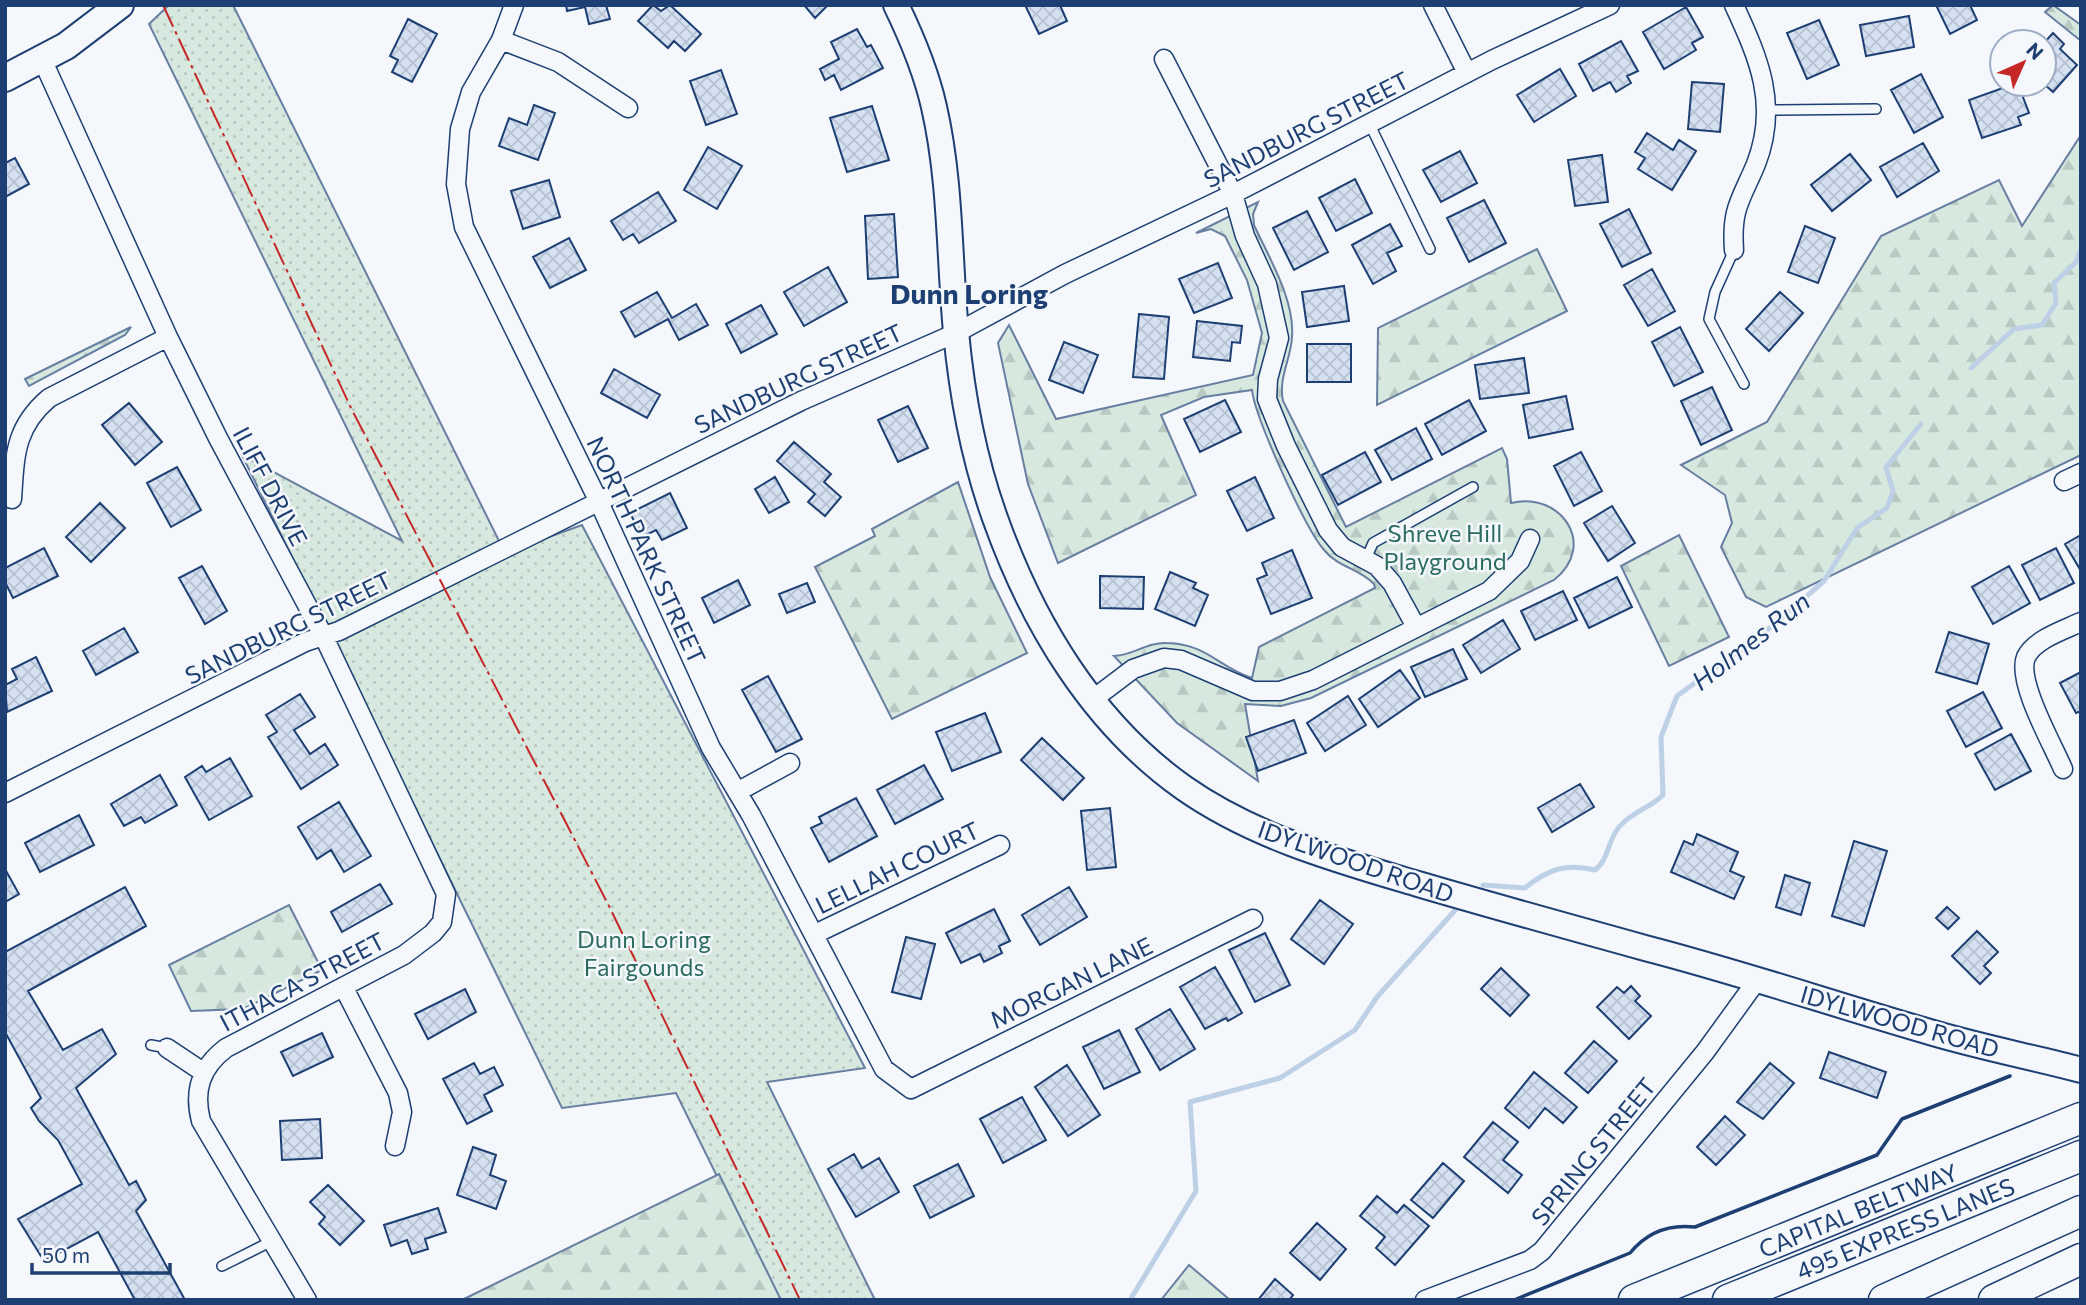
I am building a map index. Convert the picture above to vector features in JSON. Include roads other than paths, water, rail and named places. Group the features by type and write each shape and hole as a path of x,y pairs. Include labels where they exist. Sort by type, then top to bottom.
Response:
{"highway":[{"name":"CAPITAL BELTWAY","path":"1634,1300 2081,1118"},
{"name":"495 EXPRESS LANES","path":"1728,1300 2081,1156"},
{"path":"1884,1300 2081,1211"},
{"path":"1994,1300 2081,1259"}],"main road":[{"path":"5,78 42,59 120,5"},
{"name":"IDYLWOOD ROAD","path":"896,5 914,42 935,110 947,174 956,333 967,424 994,517 1035,611 1063,659 1119,732 1185,788 1266,834 1387,875 1758,979 1925,1031 2078,1070"}],"street":[{"name":"NORTH PARK STREET","path":"514,5 501,40 471,92 460,129 456,184 464,227 599,502 711,748 815,934 878,1061 892,1077 911,1089"},
{"path":"1433,5 1466,73"},
{"name":"SANDBURG STREET","path":"5,793 323,635 339,631 801,401 956,333 1054,279 1233,194 1466,73 1610,5"},
{"path":"1734,5 1761,64 1768,110 1764,142 1735,208 1734,250"},
{"path":"501,40 558,62 628,108"},
{"name":"ILIFF DRIVE","path":"42,59 167,337 323,635 443,881 446,908 433,933"},
{"path":"1164,59 1233,194 1239,219 1267,284 1277,318 1279,338 1268,379 1267,399 1286,446 1328,530 1342,547 1377,566 1392,583 1416,627"},
{"path":"12,499 16,446 23,427 35,410 49,398 167,337"},
{"path":"1092,700 1133,669 1164,658 1181,660 1253,691 1280,691 1313,680 1499,584 1520,561 1530,539"},
{"path":"2063,769 2024,680 2026,657 2040,642 2081,622"},
{"path":"737,792 790,763"},
{"name":"LELLAH COURT","path":"815,934 1000,845"},
{"name":"MORGAN LANE","path":"911,1089 1253,919"},
{"name":"ITHACA STREET","path":"203,1072 226,1048 404,955 433,933"},
{"name":"SPRING STREET","path":"1425,1300 1530,1260 1542,1251 1697,1062 1758,979"},
{"path":"344,988 398,1093 402,1112 395,1146"},
{"path":"159,1046 203,1072 197,1089 201,1121 307,1300"}],"lane":[{"path":"1768,110 1876,109"},
{"path":"1370,125 1430,249"},
{"path":"1734,250 1712,300 1709,319 1744,384"},
{"path":"1366,559 1373,543 1473,487"},
{"path":"222,1266 272,1241"}],"waterway":[{"name":"Holmes Run","path":"1971,368 2014,329 2042,325 2056,303 2054,283 2076,262 2081,249"},
{"name":"Holmes Run","path":"1483,885 1525,888 1558,869 1575,867 1595,870 1599,866 1619,827 1663,795 1661,737 1677,696 1775,624 1824,581 1857,528 1887,508 1893,491 1886,467 1921,424"},
{"name":"Holmes Run","path":"1130,1300 1196,1191 1190,1102 1280,1078 1355,1030 1377,997 1458,907"}],"district":[{"name":"Dunn Loring","path":"969,293"}],"park label":[{"name":"Shreve Hill Playground","path":"1445,546"},
{"name":"Dunn Loring Fairgounds","path":"644,952"}]}
